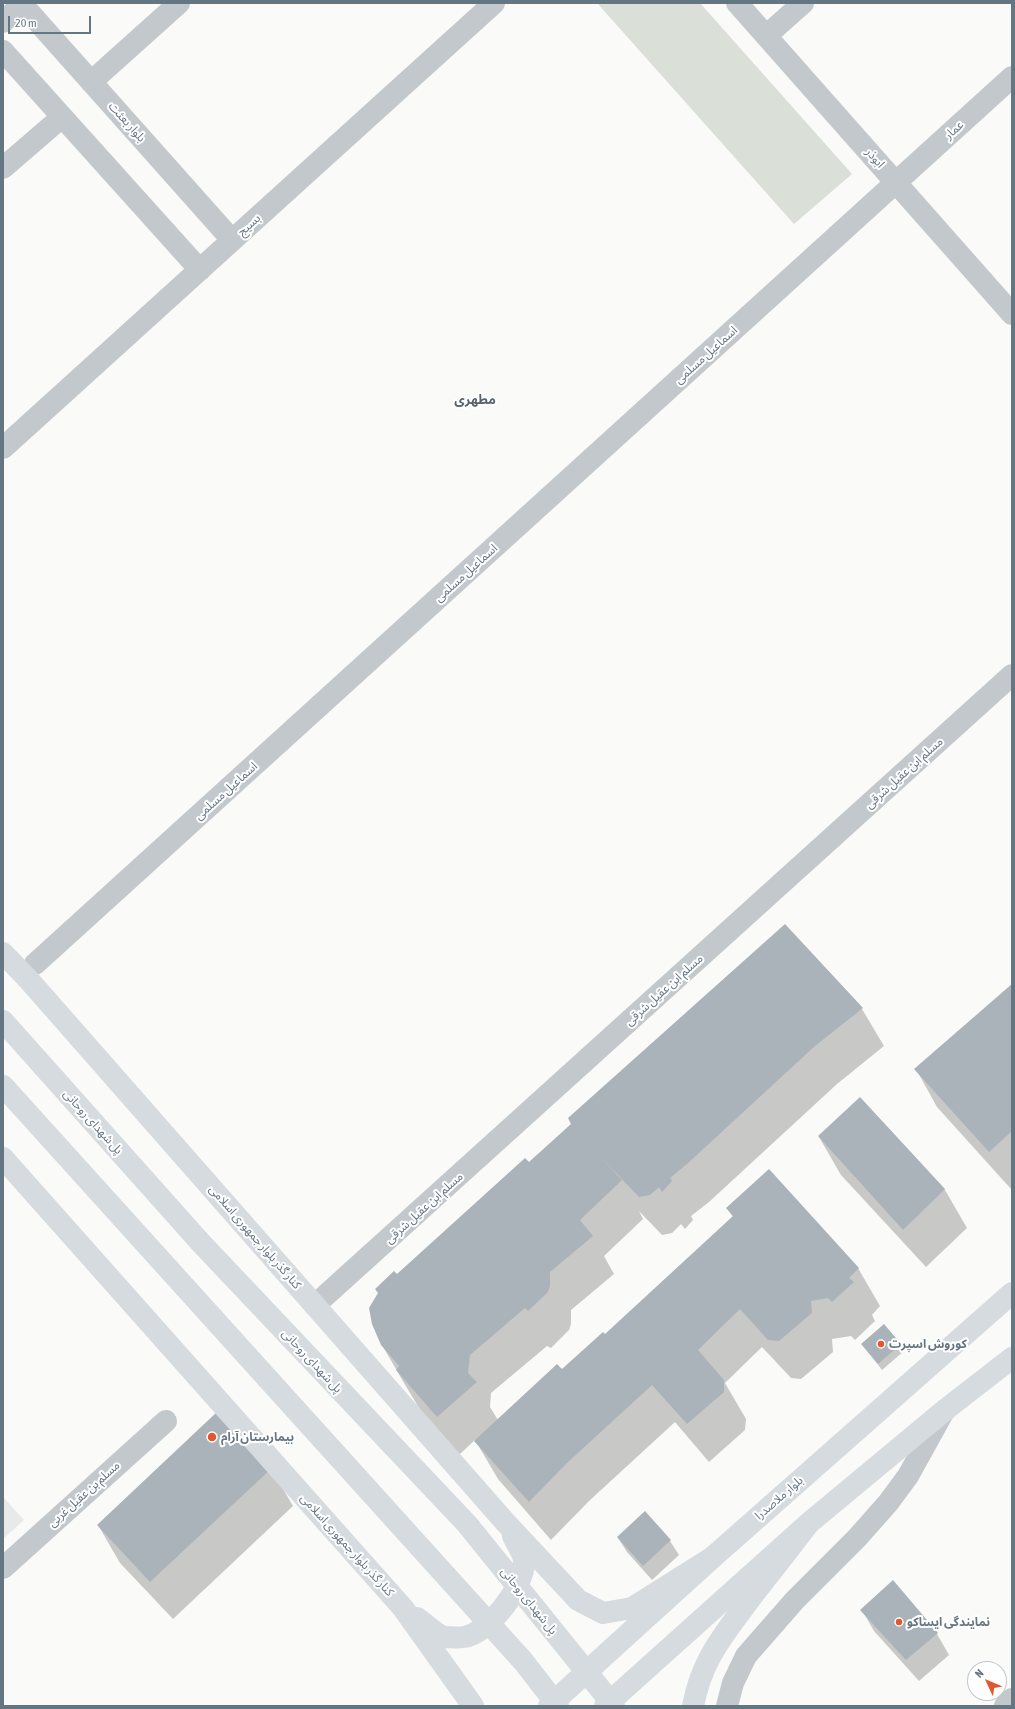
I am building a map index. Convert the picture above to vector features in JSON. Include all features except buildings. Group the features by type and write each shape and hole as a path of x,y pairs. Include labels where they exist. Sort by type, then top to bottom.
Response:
{"main road":[{"name":"کنار گذر بلوار جمهوری اسلامی","path":"3,953 28,979 506,1523"},
{"name":"پل شهدای روحانی","path":"3,1021 207,1248 466,1524 614,1706"},
{"path":"3,1086 523,1661 558,1706"},
{"name":"کنار گذر بلوار جمهوری اسلامی","path":"3,1158 403,1608"},
{"name":"بلوار ملاصدرا","path":"549,1706 713,1557 1012,1293"},
{"path":"605,1706 809,1523 945,1410 1012,1358"},
{"path":"403,1608 443,1636 465,1637 483,1627 498,1613 515,1592 522,1578 524,1560 506,1523"},
{"path":"506,1523 578,1600 603,1613 632,1608 713,1557"},
{"path":"693,1706 696,1685 708,1658 721,1637 809,1523"},
{"path":"403,1608 473,1706"}],"street":[{"path":"91,82 179,3"},
{"name":"بسیج","path":"3,448 494,3"},
{"name":"ابوذر","path":"738,3 1012,314"},
{"path":"766,36 803,3"},
{"path":"3,22 22,4"},
{"name":"بلوار بعثت","path":"22,4 232,240"},
{"path":"3,51 200,270"},
{"name":"عمار","path":"896,182 1012,77"},
{"path":"3,168 62,116"},
{"name":"اسماعیل مسلمی","path":"35,964 896,182"},
{"name":"مسلم ابن عقیل شرقی","path":"315,1305 1012,675"},
{"path":"727,1706 733,1683 746,1656 795,1600 857,1538 888,1503 908,1476 945,1410"},
{"name":"مسلم بن عقیل غربی","path":"3,1568 166,1421"},
{"path":"1005,1706 1012,1699"}],"shaded area":[{"path":"597,3 700,3 852,174 794,224"},
{"path":"3,1497 24,1520 3,1539"}],"place":[{"name":"کوروش اسپرت","path":"881,1344"},
{"name":"بیمارستان آرام","path":"212,1437"},
{"name":"نمایندگی ایساکو","path":"899,1622"}],"district":[{"name":"مطهری","path":"475,400"}]}
